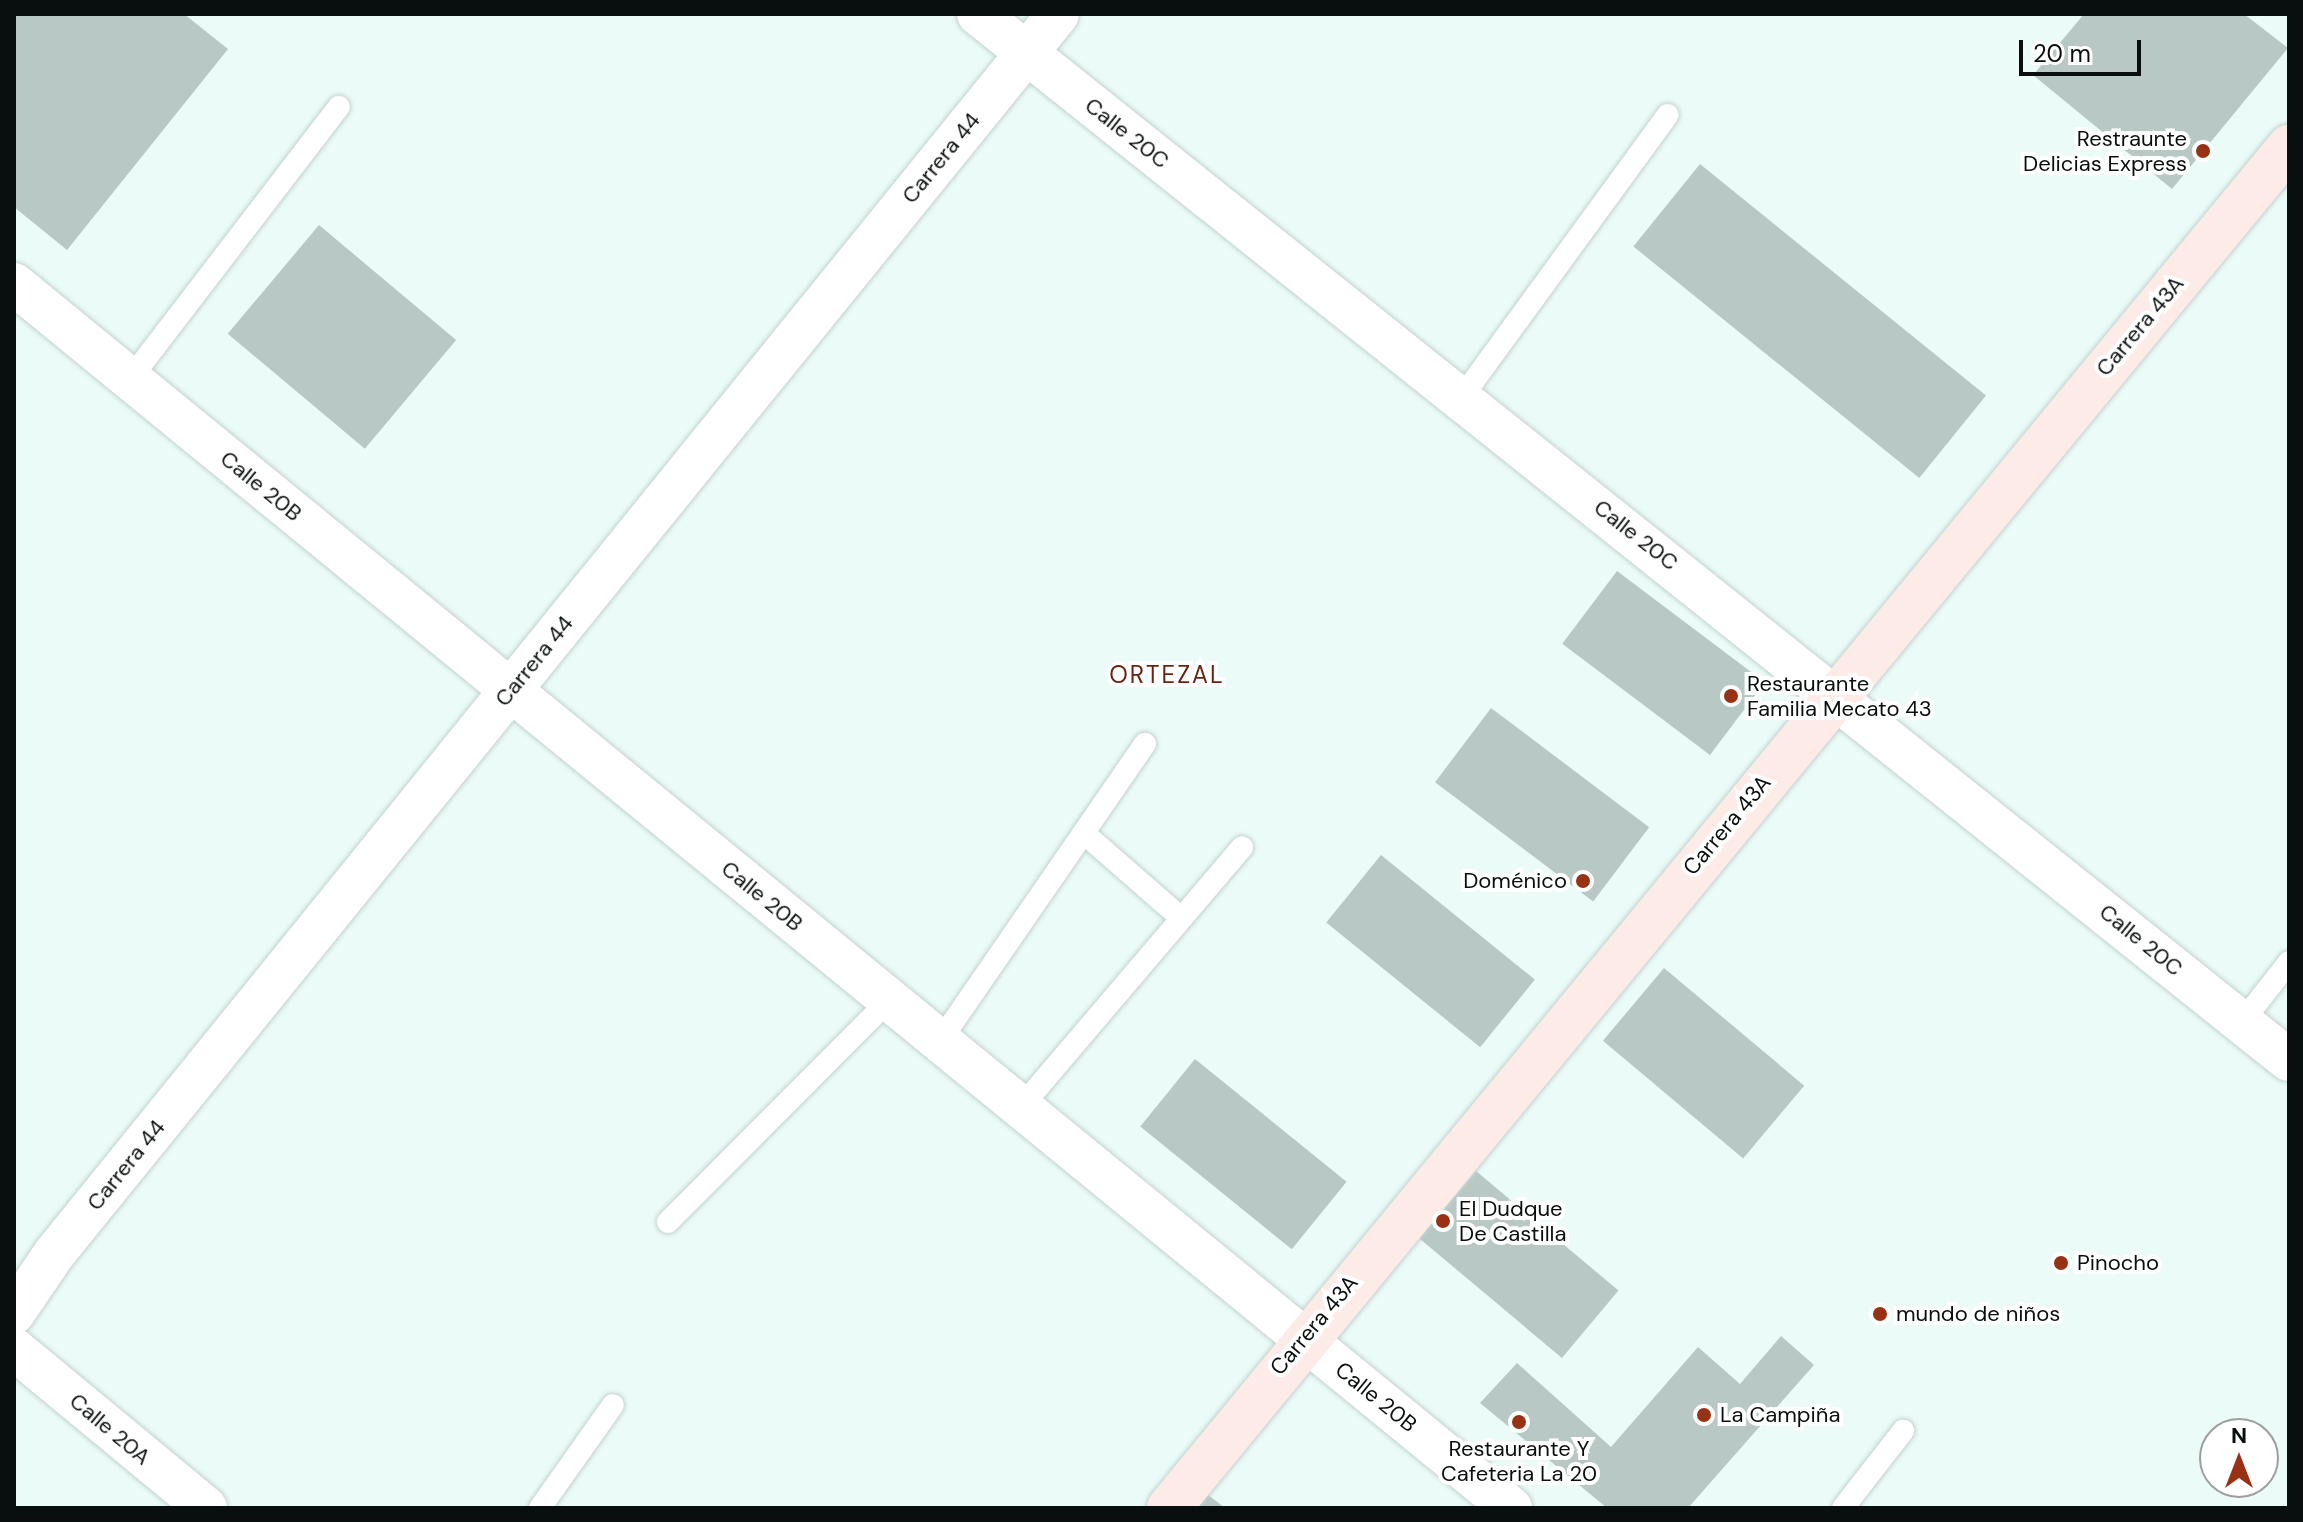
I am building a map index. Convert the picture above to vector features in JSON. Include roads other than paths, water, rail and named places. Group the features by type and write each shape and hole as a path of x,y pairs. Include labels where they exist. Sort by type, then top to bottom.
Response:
{"street":[{"name":"Calle 20C","path":"978,14 1836,694 2289,1060"},
{"name":"Carrera 44","path":"14,1313 510,690 1058,14"},
{"name":"Carrera 43A","path":"1169,1508 1303,1338 2289,147"},
{"name":"Calle 20B","path":"14,284 1511,1508"},
{"name":"Calle 20A","path":"14,1349 206,1508"}],"lane":[{"path":"130,379 339,107"},
{"path":"1462,397 1668,115"},
{"path":"940,1041 1086,835 1145,744"},
{"path":"1086,835 1179,916"},
{"path":"1021,1107 1179,916 1242,847"},
{"path":"2242,1022 2289,962"},
{"path":"668,1222 889,1000"},
{"path":"540,1508 613,1405"},
{"path":"1843,1508 1903,1431"}],"place":[{"name":"Restraunte Delicias Express","path":"2203,151"},
{"name":"Restaurante Familia Mecato 43","path":"1731,696"},
{"name":"Doménico","path":"1583,881"},
{"name":"El Dudque De Castilla","path":"1443,1221"},
{"name":"Pinocho","path":"2061,1263"},
{"name":"mundo de niños","path":"1880,1314"},
{"name":"La Campiña","path":"1704,1415"},
{"name":"Restaurante Y Cafeteria La 20","path":"1519,1422"}],"district":[{"name":"ORTEZAL","path":"1167,675"}]}
